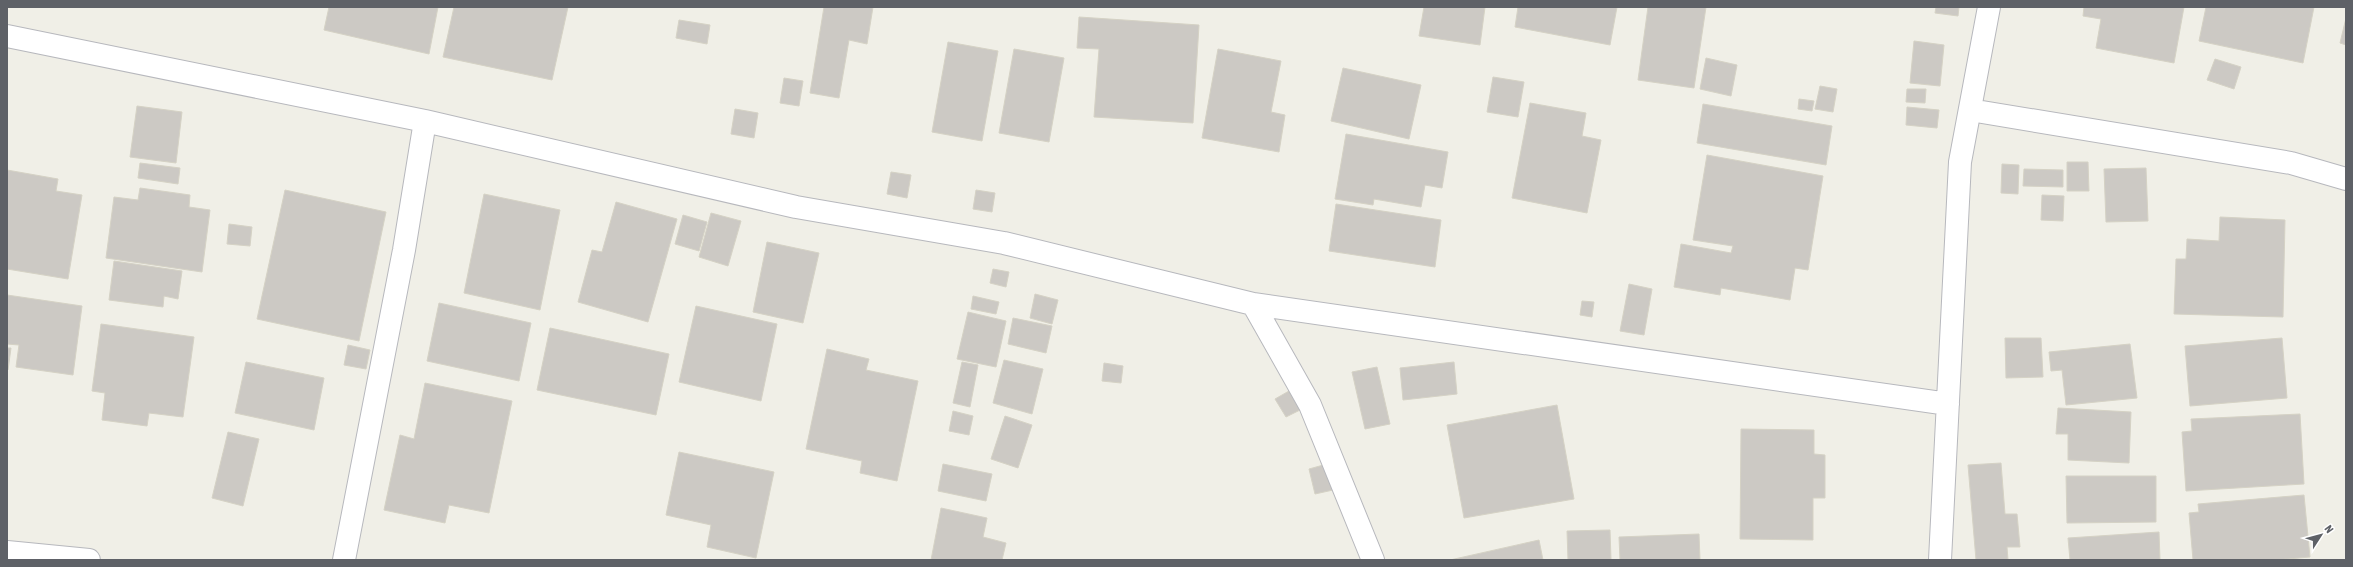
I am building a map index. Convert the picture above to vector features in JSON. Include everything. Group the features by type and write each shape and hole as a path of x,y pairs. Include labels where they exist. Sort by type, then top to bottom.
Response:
{"street":[{"path":"1940,560 1960,162 1989,7"},
{"path":"7,36 425,121 796,207 1004,243 1253,304 1948,404"},
{"path":"1970,110 2291,163 2346,179"},
{"path":"344,560 404,250 425,121"},
{"path":"1253,304 1310,405 1373,560"},
{"path":"7,552 89,560"}],"building":[{"path":"329,7 438,7 429,54 324,30"},
{"path":"454,7 568,7 552,80 443,57"},
{"path":"824,7 873,7 867,44 849,40 839,98 810,93"},
{"path":"1424,7 1485,7 1480,45 1419,36"},
{"path":"1518,7 1617,7 1610,45 1515,27"},
{"path":"1648,7 1706,7 1694,88 1638,80"},
{"path":"1936,7 1959,7 1958,16 1935,13"},
{"path":"2084,7 2184,7 2174,63 2096,48 2101,19 2083,16"},
{"path":"2206,7 2314,7 2303,63 2199,41"},
{"path":"1079,17 1199,25 1193,123 1094,117 1099,49 1077,48"},
{"path":"2346,18 2346,45 2340,43"},
{"path":"679,20 710,25 707,44 676,38"},
{"path":"1914,41 1944,45 1940,86 1910,83"},
{"path":"948,42 998,51 982,141 932,132"},
{"path":"1014,49 1064,58 1049,142 999,133"},
{"path":"1218,49 1281,61 1271,112 1285,115 1279,152 1202,138"},
{"path":"1706,58 1737,65 1731,96 1700,89"},
{"path":"2215,59 2241,67 2234,89 2207,80"},
{"path":"1343,68 1421,85 1409,139 1331,121"},
{"path":"1493,77 1524,82 1518,117 1487,112"},
{"path":"784,78 803,81 799,106 780,103"},
{"path":"1820,86 1837,89 1833,112 1815,109"},
{"path":"1907,89 1926,89 1925,103 1906,102"},
{"path":"1799,99 1814,101 1812,111 1798,109"},
{"path":"1530,103 1586,113 1582,136 1601,140 1587,213 1512,198"},
{"path":"1703,104 1832,126 1826,165 1697,143"},
{"path":"137,106 182,112 176,163 130,157"},
{"path":"1907,107 1939,110 1937,128 1906,125"},
{"path":"735,109 758,113 754,138 731,134"},
{"path":"1346,134 1448,152 1442,188 1425,185 1421,207 1374,199 1373,205 1335,199"},
{"path":"1707,155 1823,176 1808,270 1795,268 1790,300 1721,288 1720,295 1674,287 1681,244 1731,253 1733,246 1693,240"},
{"path":"2067,162 2088,162 2089,191 2067,191"},
{"path":"140,163 180,168 178,184 138,178"},
{"path":"2002,164 2019,165 2018,194 2001,193"},
{"path":"2146,168 2148,221 2106,222 2104,169"},
{"path":"2024,169 2063,170 2063,187 2023,186"},
{"path":"7,170 58,179 56,191 82,195 68,279 7,269"},
{"path":"891,172 911,175 907,198 887,194"},
{"path":"140,188 190,195 189,207 210,210 202,272 106,258 114,197 138,200"},
{"path":"285,190 386,212 359,341 257,319"},
{"path":"976,190 995,193 992,212 973,209"},
{"path":"484,194 560,210 540,310 464,293"},
{"path":"2042,195 2064,196 2063,221 2041,220"},
{"path":"616,202 677,219 648,322 578,302 592,250 602,252"},
{"path":"1336,204 1441,220 1435,267 1329,251"},
{"path":"711,213 741,221 728,266 699,257"},
{"path":"683,215 707,222 699,251 675,244"},
{"path":"2220,217 2285,220 2283,317 2174,314 2176,259 2186,259 2187,239 2219,241"},
{"path":"229,224 252,227 250,246 227,244"},
{"path":"767,242 819,253 803,323 753,312"},
{"path":"114,261 182,271 178,299 164,296 163,307 109,300"},
{"path":"993,269 1009,272 1006,287 990,283"},
{"path":"1629,284 1652,289 1644,335 1620,331"},
{"path":"1035,294 1058,300 1052,324 1030,318"},
{"path":"7,295 82,306 73,375 16,367 19,345 7,344"},
{"path":"973,296 999,302 996,314 971,309"},
{"path":"1582,301 1594,302 1592,317 1580,315"},
{"path":"439,303 531,323 519,381 427,361"},
{"path":"696,306 777,324 761,401 679,382"},
{"path":"968,312 1006,321 996,367 957,359"},
{"path":"1013,318 1052,326 1046,353 1008,344"},
{"path":"101,324 194,337 183,417 149,413 147,426 102,420 105,393 92,391"},
{"path":"550,328 669,354 656,415 537,390"},
{"path":"2005,338 2041,338 2043,377 2006,378"},
{"path":"2282,338 2287,398 2190,406 2185,346"},
{"path":"2130,344 2137,398 2066,405 2062,370 2051,371 2049,352"},
{"path":"348,345 370,350 366,369 344,365"},
{"path":"7,348 11,348 8,370 7,370"},
{"path":"827,349 869,359 866,370 918,381 897,481 860,473 862,461 806,449"},
{"path":"1004,360 1043,369 1032,414 993,403"},
{"path":"246,362 324,378 314,430 235,413"},
{"path":"962,362 978,365 970,407 953,403"},
{"path":"1454,362 1457,394 1403,400 1400,368"},
{"path":"1104,363 1123,366 1121,383 1102,381"},
{"path":"1377,367 1390,424 1365,429 1352,372"},
{"path":"425,383 512,401 489,513 449,505 445,523 384,510 400,435 414,439"},
{"path":"1289,391 1300,410 1286,417 1275,399"},
{"path":"1557,405 1574,499 1464,518 1447,425"},
{"path":"2058,408 2131,412 2129,463 2068,460 2068,434 2056,434"},
{"path":"953,411 973,416 969,435 949,431"},
{"path":"2300,414 2304,484 2186,491 2182,432 2192,431 2191,419"},
{"path":"1005,416 1032,425 1018,468 991,459"},
{"path":"1741,429 1814,430 1814,454 1825,455 1825,498 1813,498 1813,540 1740,539"},
{"path":"228,432 259,439 243,506 212,498"},
{"path":"679,452 774,472 756,558 707,547 711,525 666,515"},
{"path":"2001,463 2005,514 2017,514 2020,547 2007,547 2008,560 1976,560 1968,465"},
{"path":"943,464 992,474 986,501 938,491"},
{"path":"1327,464 1333,490 1315,494 1309,469"},
{"path":"2066,476 2156,476 2156,522 2067,523"},
{"path":"2304,495 2310,557 2277,560 2193,560 2189,513 2199,512 2198,504"},
{"path":"941,508 987,518 983,537 1006,543 1002,560 931,560"},
{"path":"1610,530 1611,560 1568,560 1567,531"},
{"path":"2159,532 2160,560 2070,560 2068,538"},
{"path":"1699,534 1700,560 1620,560 1619,537"},
{"path":"1539,540 1543,560 1450,560"}]}
